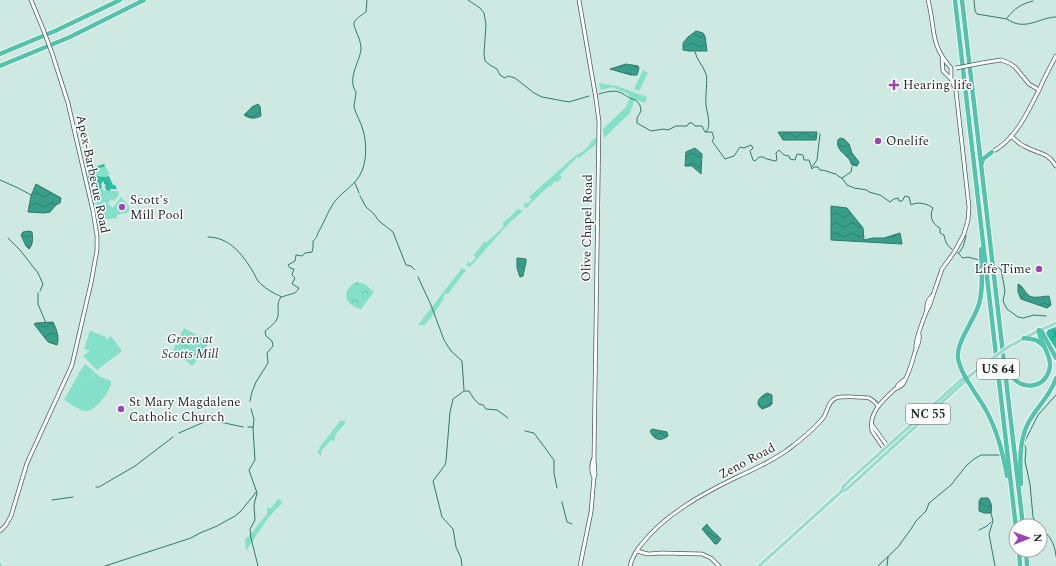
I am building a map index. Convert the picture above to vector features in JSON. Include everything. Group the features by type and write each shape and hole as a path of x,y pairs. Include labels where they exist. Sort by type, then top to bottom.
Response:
{"highway":[{"path":"0,54 55,31 120,0"},
{"path":"0,66 70,37 144,0"},
{"name":"US 64","path":"955,0 1015,518"},
{"name":"US 64","path":"962,0 1022,518"},
{"path":"979,145 984,152 992,152"},
{"path":"981,169 983,159 992,152"},
{"path":"980,220 982,281 980,298 974,318 958,350 959,361 987,412 998,436 1004,459 1015,518"},
{"path":"1002,347 1007,369 1012,378 1021,384 1030,386 1040,382 1049,372 1049,359 1039,330"},
{"path":"1039,330 1046,338 1056,358"},
{"path":"1024,338 1036,340 1045,348"},
{"path":"1022,518 1020,459 1021,441 1029,420 1048,394 1056,378"}],"main road":[{"name":"NC 55","path":"759,566 842,491 846,490 967,378 1012,345 1039,330 1056,323"},
{"name":"NC 55","path":"842,491 843,487 886,446 961,380 967,378"}],"street":[{"name":"Apex-Barbecue Road","path":"0,532 11,516 27,463 72,365 92,283 97,250 97,236 93,211 68,103 52,53 31,0"},
{"name":"Olive Chapel Road","path":"579,0 599,122 595,470 590,518 580,566"},
{"path":"888,452 886,446 872,424 874,414 878,406 903,384 912,366 919,334 932,296 942,269 962,238 968,211 956,94 948,68 942,58 933,34 928,0"},
{"path":"992,152 1003,145 1011,136 1027,112 1056,56"},
{"path":"951,79 944,72 948,68 956,68 996,60 1009,63 1015,67 1029,84 1038,90"},
{"path":"947,74 948,68"},
{"path":"1011,136 1024,146 1044,154 1051,159 1056,166"},
{"name":"Zeno Road","path":"630,566 637,551 654,531 684,508 726,483 766,464 786,451 820,422 830,403 834,399 841,397 867,398 873,400 878,406"},
{"path":"637,551 648,554 702,554 708,556 718,566"}],"green space":[{"path":"643,70 648,73 639,91 634,89"},
{"path":"599,83 617,86 647,97 645,103 635,99 630,113 604,138 603,129 626,107 630,97 628,94 612,87 601,90"},
{"path":"596,137 596,144 579,158 578,156 560,175 562,178 549,186 527,208 523,206 525,204 524,202 528,203 532,199 529,197 575,156 591,144 590,143"},
{"path":"104,164 105,166 95,170 94,176 109,176 113,185 115,185 117,189 110,189 110,191 106,190 106,184 105,185 103,181 100,190 92,194 87,171 88,169"},
{"path":"105,166 110,174 105,177 95,177 95,170"},
{"path":"102,187 104,191 118,191 119,195 114,201 111,199 108,203 113,208 121,197 128,205 130,210 125,214 117,215 117,218 98,220 92,194 97,193"},
{"path":"518,209 523,211 510,222 470,267 466,265 468,262 471,263 476,257 473,256 484,242 487,242 493,237 504,226 502,224"},
{"path":"462,268 466,270 448,294 446,293 443,297 444,299 429,320 424,325 418,325"},
{"path":"357,282 365,284 374,292 361,309 353,306 347,299 346,295 351,286"},
{"path":"1056,327 1056,349 1046,334 1048,330"},
{"name":"Green at Scotts Mill","path":"184,328 209,342 192,366 173,350"},
{"path":"90,331 106,337 106,340 111,336 122,351 97,370 83,356 90,351 84,349"},
{"path":"85,364 95,372 88,382 95,373 111,381 111,385 106,395 98,405 88,411 77,408 64,400 78,375 81,377 78,374"},
{"path":"341,420 346,422 336,434 334,441 331,440 321,451 321,456 317,452 320,449 319,448"},
{"path":"278,499 283,502 268,518 246,551 245,539 267,514 267,508 271,508"}],"water":[{"path":"696,31 703,33 705,36 707,51 683,50 683,43"},
{"path":"626,64 638,66 639,68 637,75 631,75 610,69"},
{"path":"258,104 260,106 261,116 252,118 244,115 252,107"},
{"path":"778,132 817,132 816,140 783,140"},
{"path":"840,138 844,139 849,144 852,153 859,162 857,166 852,165 840,149 838,140"},
{"path":"695,148 702,154 701,174 692,166 685,166 686,152"},
{"path":"36,184 61,198 60,203 50,212 28,212 31,196"},
{"path":"831,206 847,208 863,228 864,240 884,238 900,233 902,244 831,240"},
{"path":"23,232 32,232 33,239 29,249 21,235"},
{"path":"517,258 526,259 523,276 520,277 517,268"},
{"path":"1018,284 1032,297 1049,296 1051,305 1047,308 1021,299 1018,292"},
{"path":"53,322 58,336 57,345 48,342 34,324"},
{"path":"767,393 772,395 772,404 762,409 758,405 758,400"},
{"path":"652,429 667,432 668,436 662,439 655,438 650,431"},
{"path":"981,498 988,498 992,509 991,513 979,511 979,501"},
{"path":"707,524 721,539 717,544 715,544 702,529"}],"waterway":[{"path":"208,237 216,238 229,243 248,264 258,281 272,292 282,297 298,290 299,288 292,284 295,278 292,275 294,269 290,268 288,265 295,261 296,255 302,256 305,253 312,252 313,241 331,207 357,179 364,165 366,153 365,141 362,127 354,107 356,92 353,76 361,50 354,23 366,12 367,0"},
{"path":"468,0 480,8 484,13 486,24 485,61 497,69 500,75 505,78 508,76 515,78 534,93 542,97 569,102 589,96"},
{"path":"974,0 975,11 977,14 1007,19 1014,23 1026,24 1056,17"},
{"path":"1007,18 1018,7 1033,1"},
{"path":"695,52 707,77 706,102 709,126 706,132"},
{"path":"599,94 617,91 636,100 640,105 641,111 637,118 637,123 651,131 664,129 668,130 676,126 687,126 689,123 692,123 695,126 702,126 705,132 712,132 714,138 712,141 725,159 734,156 740,147 744,148 751,145 753,148 750,151 753,160 755,161 759,157 775,161 777,160 776,153 779,150 784,155 789,156 790,159 795,160 797,154 803,155 804,160 809,160 812,169 814,167 818,167 820,170 836,174 842,178 847,185 854,188 867,190 880,195 890,202 898,198 899,201 902,201 905,196 909,197 911,205 920,203 928,205 933,208 931,214 933,222 940,228 940,233 944,235 946,243 952,249"},
{"path":"812,167 817,160 820,134"},
{"path":"842,178 851,172 852,167"},
{"path":"0,180 31,195"},
{"path":"355,183 359,193"},
{"path":"360,196 366,207 379,221 393,232 406,265 411,266 415,270"},
{"path":"959,253 963,247 966,236"},
{"path":"8,238 20,250 38,273 43,284 40,291"},
{"path":"957,252 963,258 968,257 979,260"},
{"path":"995,266 1001,269 1005,291 1003,301 1007,309 1018,317 1023,318 1034,315 1046,316"},
{"path":"418,277 431,305 444,340 451,351 462,361 464,390"},
{"path":"38,293 38,304 46,323"},
{"path":"250,401 256,382 268,363 267,353 273,346 272,341 266,336 265,331 273,325 277,318 278,304 281,297"},
{"path":"1054,331 1056,335"},
{"path":"462,566 461,558 456,547 453,529 442,517 433,481 445,465 446,461 450,412 453,399 464,391 469,391 474,399 486,409 497,410 508,418"},
{"path":"1034,518 1030,484 1025,461 1026,449 1024,443 1038,415 1056,395"},
{"path":"251,409 254,419 253,429 255,460 249,470 257,493 254,505 255,520 250,529 258,566"},
{"path":"179,433 211,420 243,427"},
{"path":"248,427 253,427"},
{"path":"525,431 534,433 554,460 554,473 557,488"},
{"path":"96,487 99,487 135,466 173,437"},
{"path":"878,566 898,547 916,521 926,511 929,503 951,485 966,466 981,455 1000,455"},
{"path":"105,566 191,538 217,526 241,511 257,491"},
{"path":"52,500 73,497"},
{"path":"562,502 567,522 572,524"},
{"path":"991,513 993,521 989,534 995,566"},
{"path":"979,530 991,522"},
{"path":"1048,536 1056,556"},
{"path":"887,566 888,557"}],"place":[{"name":"Hearing life","path":"894,85"},
{"name":"Onelife","path":"878,141"},
{"name":"Scott's Mill Pool","path":"122,207"},
{"name":"Life Time","path":"1039,269"},
{"name":"St Mary Magdalene Catholic Church","path":"121,409"}]}
